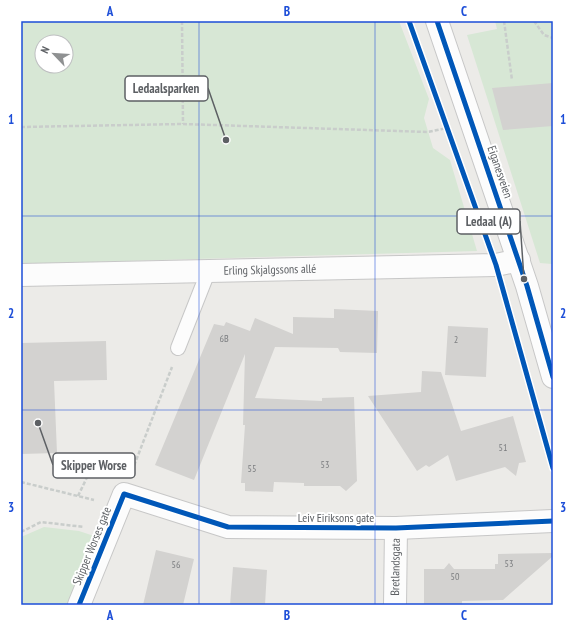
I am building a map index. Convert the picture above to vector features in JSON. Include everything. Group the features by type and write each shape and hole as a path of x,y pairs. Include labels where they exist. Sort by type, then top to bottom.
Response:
{"street":[{"name":"Eiganesveien","path":"437,21 518,260 553,377"},
{"name":"Erling Skjalgssons allé","path":"21,275 496,265 518,260"},
{"name":"Leiv Eiriksons gate","path":"121,501 228,527 396,528 553,521"},
{"name":"Skipper Worses gate","path":"79,605 121,501"},
{"name":"Bretlandsgata","path":"395,605 396,528"}],"lane":[{"path":"178,348 208,272"}],"path":[{"path":"182,21 183,124"},
{"path":"504,21 512,80"},
{"path":"534,21 544,35 553,38"},
{"path":"444,120 449,135"},
{"path":"21,127 183,124 428,132 447,128 471,120"},
{"path":"21,482 78,496 121,501 178,348"},
{"path":"78,496 92,467"},
{"path":"21,532 42,522 68,524 109,532"}],"green space":[{"path":"21,21 399,21 429,99 424,118 433,148 450,160 477,251 21,264"},
{"path":"495,21 553,21 553,269 552,264 540,263 467,35 497,29"},
{"path":"44,527 79,531 100,538 69,605 21,605 21,537"}],"building":[{"path":"553,83 553,126 503,130 492,88"},
{"path":"334,309 378,311 377,353 340,352 338,348 275,347 255,398 322,401 322,398 354,397 357,481 346,491 340,486 304,486 304,483 274,482 273,492 245,491 245,483 241,483 245,425 243,425 245,354 194,480 155,465 214,324 224,326 226,322 250,331 255,318 293,334 293,317 334,318"},
{"path":"448,326 488,328 486,377 445,375"},
{"path":"106,341 107,380 54,381 57,453 21,454 21,343"},
{"path":"422,371 441,372 461,431 513,416 526,462 519,463 516,476 505,467 456,481 448,455 429,467 426,465 417,471 368,396 421,392"},
{"path":"156,550 194,559 183,605 143,605"},
{"path":"553,553 553,556 503,600 462,601 462,605 424,605 424,569 444,569 449,563 454,569 495,569 495,564 498,564 498,554"},
{"path":"233,567 267,570 265,605 230,605"}],"cycle path":[{"path":"409,21 496,265 553,468"},
{"path":"437,21 527,286 553,377"},
{"path":"79,605 124,494 228,527 396,528 553,521"}],"place":[{"name":"Ledaalsparken","path":"226,140"},
{"name":"Ledaal (A)","path":"524,279"},
{"name":"Skipper Worse","path":"38,423"}]}
